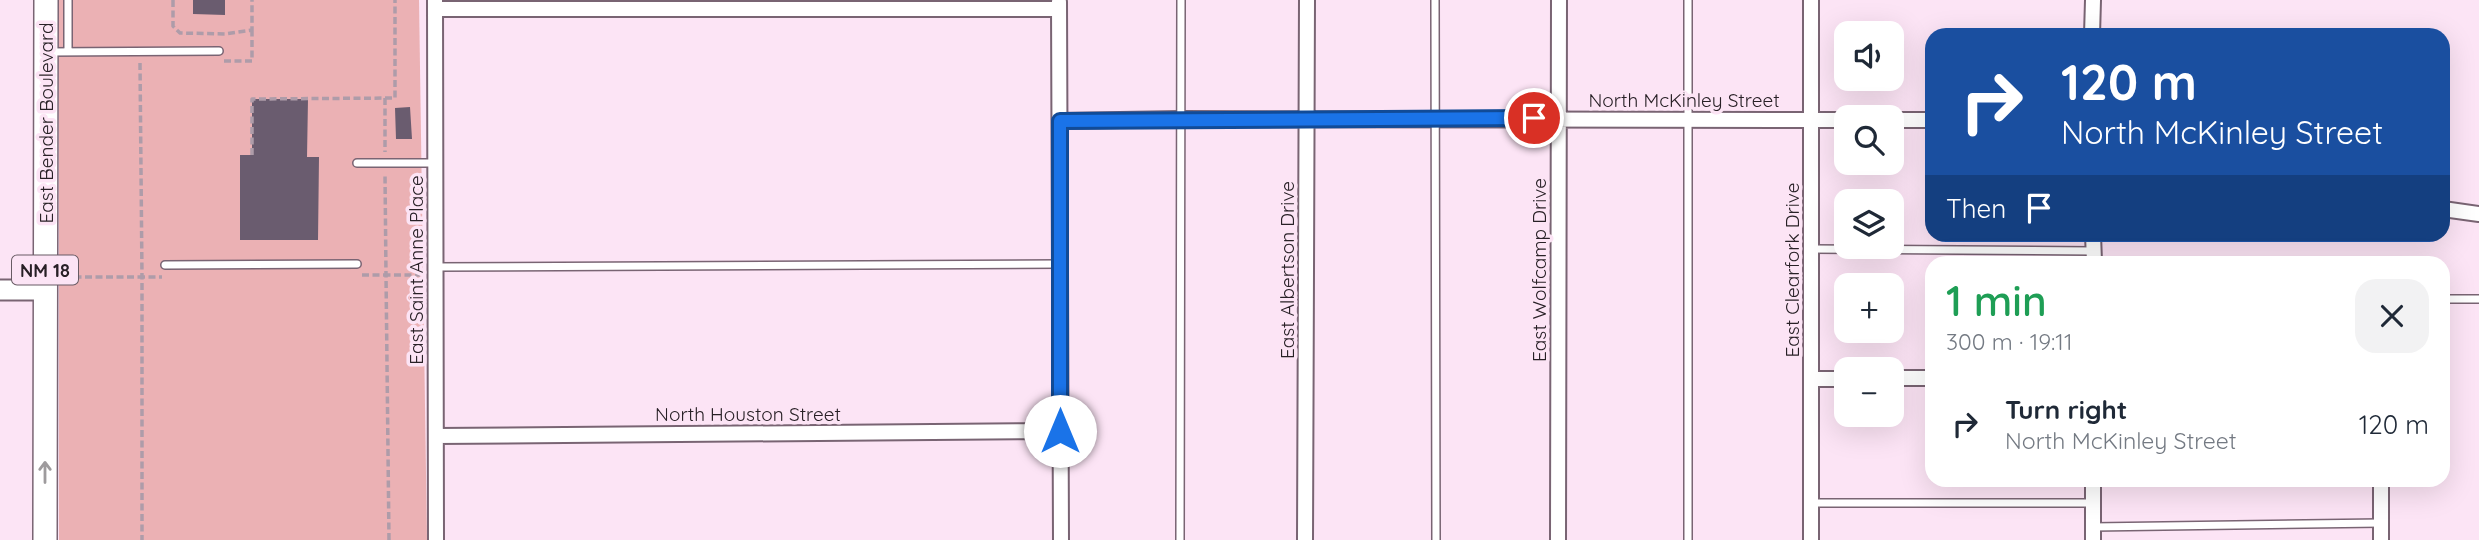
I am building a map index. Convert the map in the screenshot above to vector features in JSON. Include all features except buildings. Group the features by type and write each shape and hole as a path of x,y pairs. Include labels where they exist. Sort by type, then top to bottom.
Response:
{"main road":[{"name":"East Bender Boulevard","path":"45,540 57,52 46,0"}],"street":[{"name":"East Albertson Drive","path":"1306,540 1307,0"},
{"name":"East Wolfcamp Drive","path":"1558,540 1559,0"},
{"name":"East Clearfork Drive","path":"1811,0 1811,540"},
{"path":"2092,28 2093,0"},
{"path":"435,4 1059,4 1061,540"},
{"name":"East Saint Anne Place","path":"435,4 435,163 429,271 436,436 436,540"},
{"name":"North McKinley Street","path":"1060,121 1559,118 1834,120"},
{"path":"1904,120 1925,120"},
{"path":"2450,210 2479,214"},
{"path":"0,290 52,284"},
{"path":"1904,379 1925,378"},
{"path":"1812,379 1834,379"},
{"name":"North Houston Street","path":"436,436 1060,431"},
{"path":"2093,487 2093,534"},
{"path":"2381,487 2381,540"}],"lane":[{"path":"68,0 57,52 219,51"},
{"path":"1180,540 1181,0"},
{"path":"1435,0 1436,540"},
{"path":"1688,0 1688,540"},
{"path":"357,163 435,163"},
{"path":"1812,249 2059,256"},
{"path":"165,265 357,264"},
{"path":"429,271 1060,264"},
{"path":"2450,299 2479,299"},
{"path":"1812,503 2093,503"},
{"path":"2093,534 2381,523"}],"path":[{"path":"173,0 173,26 180,33 225,34 252,30"},
{"path":"239,61 252,61 252,0"},
{"path":"252,155 252,99 395,99 395,0"},
{"path":"140,62 142,540"},
{"path":"385,99 389,540"},
{"path":"359,275 429,271"},
{"path":"52,284 169,277"}],"shaded area":[{"path":"59,0 419,0 427,540 59,540"}],"route":[{"path":"1060,431 1060,121 1534,118"}]}
